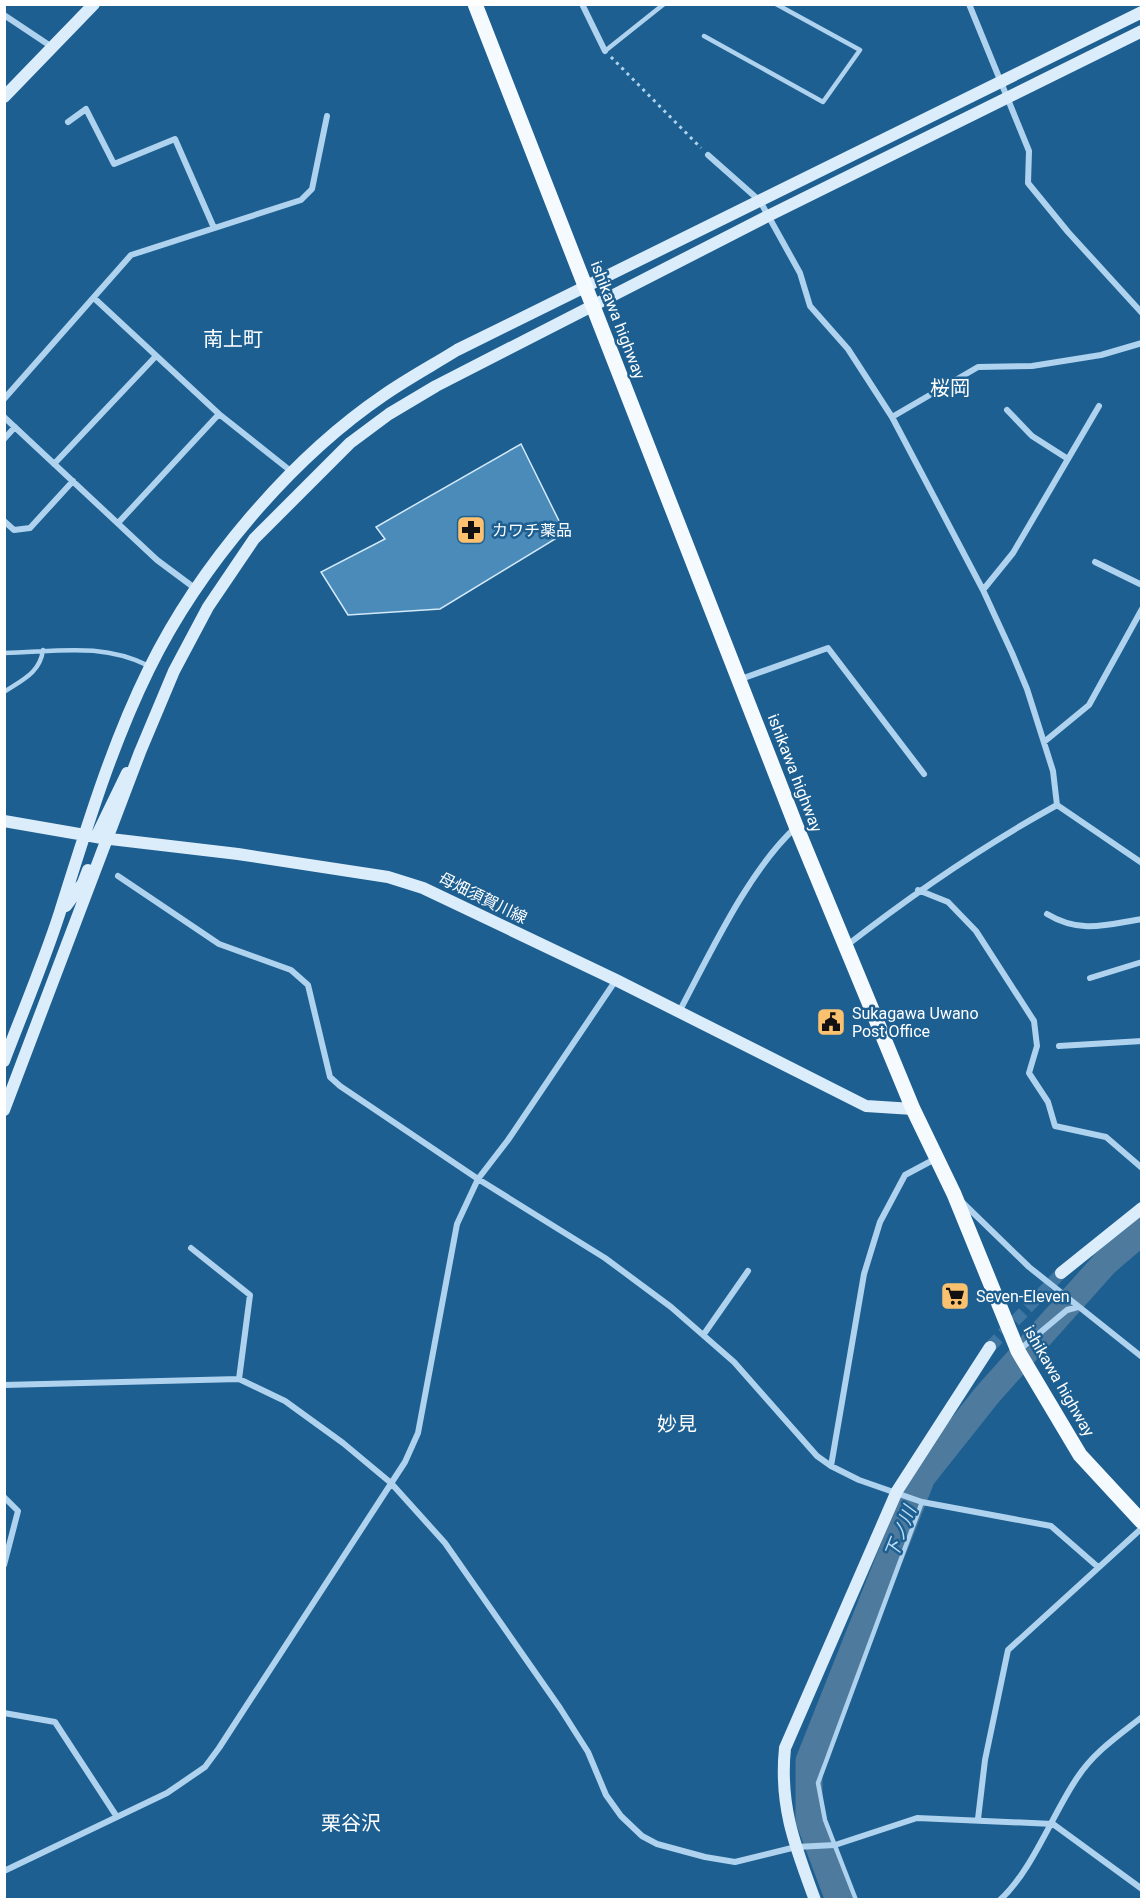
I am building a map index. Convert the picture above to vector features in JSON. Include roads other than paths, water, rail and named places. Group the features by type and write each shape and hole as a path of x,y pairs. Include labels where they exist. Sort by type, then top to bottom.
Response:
{"main road":[{"name":"ishikawa highway","path":"475,4 796,826 913,1109 935,1159 954,1194 1018,1352 1080,1455 1142,1522"}],"street":[{"path":"4,97 94,4"},
{"path":"582,4 605,51"},
{"path":"969,4 1005,97 1029,151 1029,183 1068,232 1142,313"},
{"path":"4,1061 60,914 83,834 131,708 150,666 197,589 245,523 293,472 383,396 457,350 1000,80 1142,12"},
{"path":"4,15 52,47"},
{"path":"60,914 83,883 174,671 208,607 254,539 342,451 389,414 436,386 768,216 1142,31"},
{"path":"68,122 86,109 114,164 175,139 214,228"},
{"path":"4,399 131,255 301,200 312,189 327,116"},
{"path":"708,154 760,201 800,273 810,306 848,349 892,417 983,590 1027,688 1053,771 1057,805 1142,863"},
{"path":"94,298 219,414 293,472"},
{"path":"892,417 978,367 1032,366 1101,355 1142,343"},
{"path":"54,464 156,356"},
{"path":"983,590 1013,553 1099,406"},
{"path":"1007,410 1032,436 1068,459"},
{"path":"118,523 219,414"},
{"path":"4,417 157,560 197,589"},
{"path":"4,440 15,427"},
{"path":"4,521 14,530 30,528 73,481"},
{"path":"1095,562 1142,585"},
{"path":"1044,742 1089,705 1142,609"},
{"path":"739,680 828,648 924,774"},
{"path":"845,946 918,890 988,844 1057,805"},
{"name":"母畑須賀川線","path":"4,821 388,877 423,888 616,980 866,1106 913,1109"},
{"path":"680,1012 726,923 780,841 796,826"},
{"path":"4,1110 102,837"},
{"path":"118,876 219,944 291,970 308,985 330,1077 478,1179 605,1258 704,1334 734,1362 817,1456 831,1466 859,1480 897,1491 922,1502 1051,1526 1098,1567"},
{"path":"918,890 948,902 976,931 1034,1020 1037,1046 1029,1073 1048,1101 1055,1126 1106,1137 1142,1168"},
{"path":"1047,914 1058,921 1082,928 1142,919"},
{"path":"1090,978 1142,962"},
{"path":"4,1871 167,1793 206,1767 336,1572 405,1462 418,1433 457,1224 478,1179 508,1140 616,980"},
{"path":"1059,1046 1142,1041"},
{"path":"831,1466 864,1274 880,1222 905,1175 935,1159"},
{"path":"954,1194 1029,1267 1142,1357"},
{"path":"1061,1273 1142,1208"},
{"path":"191,1248 250,1295 239,1379"},
{"path":"704,1334 748,1271"},
{"path":"1018,1352 1067,1310 1078,1307"},
{"path":"815,1899 796,1847 782,1780 785,1748 897,1491 990,1347"},
{"path":"4,1385 239,1379 285,1401 343,1443 391,1483 445,1543 501,1620 588,1752 606,1795 632,1828 657,1844 705,1857 735,1862 796,1847 834,1845 917,1818 1053,1824 1142,1889"},
{"path":"4,1497 18,1512 4,1565"},
{"path":"978,1819 985,1760 1008,1650 1142,1528"},
{"path":"4,1713 55,1722 117,1817"},
{"path":"1000,1899 1053,1824 1076,1778 1098,1751 1142,1718"}],"lane":[{"path":"605,51 664,4"},
{"path":"704,36 824,102 860,50 776,4"},
{"path":"4,692 37,670 41,663 43,650"},
{"path":"4,653 43,650 111,651 150,666"},
{"path":"856,1899 825,1820 818,1783 922,1502"}],"waterway":[{"name":"下ノ川","path":"839,1900 809,1820 809,1761 922,1477 987,1395 1105,1263 1142,1231"}],"tunnel":[{"path":"990,1347 1061,1273"}],"place":[{"name":"カワチ薬品","path":"471,530"},
{"name":"Sukagawa Uwano Post Office","path":"831,1022"},
{"name":"Seven-Eleven","path":"955,1296"}],"district":[{"name":"南上町","path":"233,339"},
{"name":"桜岡","path":"950,388"},
{"name":"妙見","path":"677,1424"},
{"name":"栗谷沢","path":"351,1823"}]}
